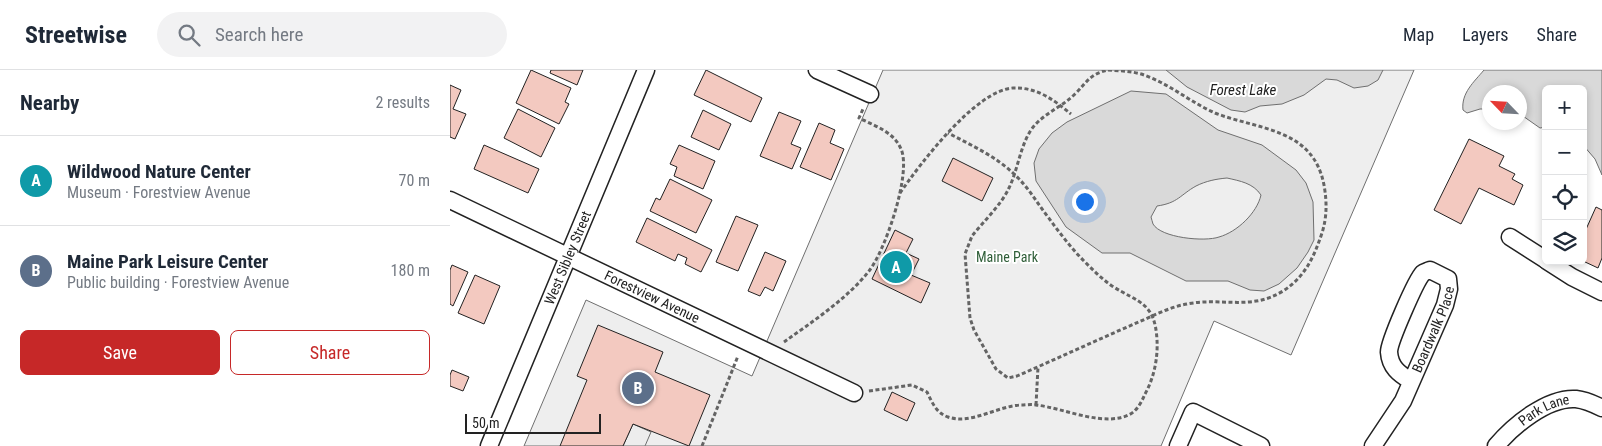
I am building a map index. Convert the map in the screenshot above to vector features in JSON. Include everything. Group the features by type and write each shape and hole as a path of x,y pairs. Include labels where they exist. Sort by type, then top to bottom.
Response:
{"street":[{"name":"West Sibley Street","path":"490,446 646,70"},
{"path":"817,70 870,94"},
{"name":"Forestview Avenue","path":"450,200 854,393"},
{"path":"1510,237 1542,258"},
{"path":"1553,265 1602,292"},
{"name":"Boardwalk Place","path":"1373,446 1403,401 1450,289 1448,278 1430,270 1423,272 1417,282 1389,351 1394,369 1411,381"},
{"name":"Park Lane","path":"1496,446 1524,420 1547,406 1562,400 1576,399 1602,408"},
{"path":"1178,446 1193,412 1260,446"}],"path":[{"path":"1108,70 1129,71 1148,76 1215,113 1292,138 1306,149 1316,162 1328,202 1324,227 1309,266 1297,280 1266,300 1186,304 1152,316 1038,367 1008,378 996,369 974,330 970,318 965,254 972,236 1008,190 1015,174 1023,147 1030,132 1040,119 1074,95 1087,80 1097,73 1108,70"},
{"path":"900,194 918,167 948,133 977,106 1003,90 1027,89 1049,98 1071,114"},
{"path":"770,353 827,311 870,270 884,243 900,194 904,167 902,150 888,132 859,118 870,94"},
{"path":"854,393 912,385 927,392 936,410 955,419 970,418 1015,406 1036,405 1099,418 1113,419 1134,412 1141,403 1148,388 1154,371 1157,339 1152,316 1146,306 1138,299 1111,285 1082,259 1015,174 948,133"},
{"path":"702,446 745,341"},
{"path":"1036,405 1038,367"}],"green space":[{"name":"Maine Park","path":"883,70 1414,70 1291,355 1214,321 1161,446 524,446 586,300 752,376"}],"shaded area":[{"path":"633,424 651,432 645,446 623,446"}],"water":[{"name":"Forest Lake","path":"1166,70 1383,70 1378,80 1368,86 1354,88 1337,80 1326,79 1304,95 1282,104 1260,106 1245,112 1231,110 1187,87"},
{"path":"1484,70 1602,70 1602,175 1595,159 1587,150 1587,85 1542,85 1542,128 1540,128 1527,119 1527,85 1482,85 1482,109 1467,113 1463,110 1464,98 1472,83"},
{"path":"1131,91 1166,94 1218,130 1262,145 1296,170 1306,183 1313,202 1314,240 1308,252 1297,268 1279,284 1264,291 1250,290 1228,281 1186,281 1130,253 1102,253 1066,227 1036,181 1034,163 1039,149 1052,133 1067,122","holes":["1227,178 1250,185 1261,195 1251,215 1233,231 1219,237 1194,239 1165,233 1153,224 1151,217 1157,206 1174,201 1196,186 1211,180"]}],"building":[{"path":"531,70 571,88 565,102 569,104 559,124 516,103"},
{"path":"551,70 583,70 577,85 550,73"},
{"path":"706,70 762,98 751,122 694,95"},
{"path":"450,85 461,90 453,109 466,114 455,139 450,137"},
{"path":"518,109 555,128 541,157 504,138"},
{"path":"703,110 731,124 719,150 691,137"},
{"path":"779,112 801,121 791,144 801,148 792,169 760,156"},
{"path":"819,123 835,130 830,143 844,149 831,180 800,167"},
{"path":"1469,139 1504,156 1499,166 1515,174 1512,179 1523,185 1514,205 1479,188 1461,224 1434,210"},
{"path":"484,145 539,169 528,193 474,169"},
{"path":"679,145 715,161 703,189 674,176 677,167 670,164"},
{"path":"953,158 993,178 982,201 942,181"},
{"path":"670,179 712,200 696,233 650,211 656,198 660,200"},
{"path":"1596,207 1602,210 1602,258 1598,268 1587,263 1587,227"},
{"path":"736,216 758,225 738,271 716,262"},
{"path":"647,218 712,250 701,272 685,264 687,258 678,254 675,261 636,242"},
{"path":"895,230 913,239 906,253 919,259 911,275 930,283 921,303 872,279"},
{"path":"765,252 786,261 773,291 765,287 760,296 748,291"},
{"path":"452,265 468,272 453,306 450,304 450,270"},
{"path":"475,275 500,286 484,324 458,313"},
{"path":"598,325 663,352 655,372 710,395 689,446 633,424 623,446 560,446 587,380 577,376"},
{"path":"452,370 469,377 463,391 450,386"},
{"path":"892,392 915,403 907,421 884,410"}],"place":[{"name":"Wildwood Nature Center","path":"896,267"},
{"name":"Maine Park Leisure Center","path":"638,388"}]}
